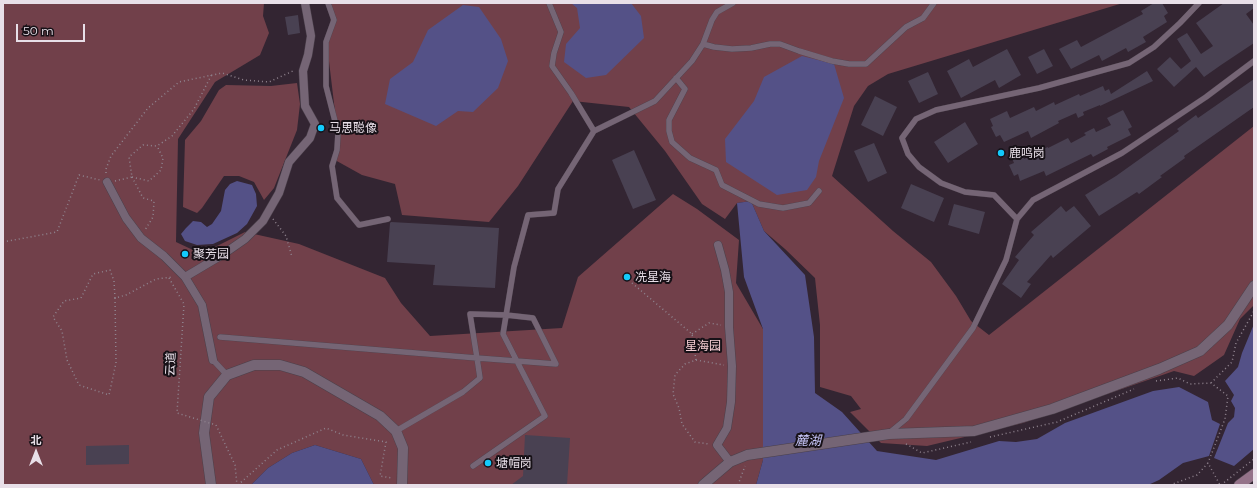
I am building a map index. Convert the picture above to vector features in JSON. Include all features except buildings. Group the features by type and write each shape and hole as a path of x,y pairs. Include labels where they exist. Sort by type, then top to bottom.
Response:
{"main road":[{"path":"1239,485 1254,474"}],"street":[{"path":"184,276 222,255 244,239 263,221 279,194 289,162 310,138 315,124 305,106 303,71 308,55 311,36 305,3"},
{"path":"107,182 126,218 141,238 164,256 184,276 202,305 213,360"},
{"path":"718,246 725,270 729,292 729,327 732,366 731,402 727,428 717,445 730,462"},
{"path":"702,485 730,462 747,455 889,434 974,431 1052,409 1159,369 1200,351 1228,325 1254,286"},
{"path":"211,485 204,433 209,397 227,375 254,365 280,365 304,372 380,416 396,431 404,448 402,483"}],"lane":[{"path":"328,3 334,20 326,42 326,86 338,133 337,150 332,166 337,198 359,225 388,219"},
{"path":"550,3 561,32 554,53 552,66 571,93 594,132"},
{"path":"473,466 545,416 503,334 514,267 528,215 554,213 558,189 594,132 655,101 692,61 703,44 712,20 717,12 733,3"},
{"path":"703,44 732,49 780,44 799,52 832,61 849,64 866,64 906,27 923,18 934,3"},
{"path":"1017,219 994,195 965,192 941,182 919,167 908,154 902,138 916,119 936,110 1039,88 1092,72 1129,63 1154,47 1199,3"},
{"path":"889,434 906,419 973,328 1006,260 1017,219 1033,200 1122,153 1206,97 1254,60"},
{"path":"676,78 685,88 669,120 669,131 672,142 690,158 716,170 722,185 759,204 783,208 809,203 819,191"},
{"path":"220,337 477,358 556,364 533,318 506,315 470,314 477,358 480,378 463,392 396,431"},
{"path":"213,360 227,375"}],"path":[{"path":"107,182 106,169 111,156 148,108 179,82 222,72 244,80 269,82 297,70 303,71"},
{"path":"141,238 153,217 154,201 143,198 132,177 129,157 144,145 157,146 172,136 194,109 212,74"},
{"path":"3,242 57,232 79,175 107,182 132,177 149,181 161,170 163,158 157,146"},
{"path":"269,210 273,220 286,236 292,257"},
{"path":"110,270 114,281 115,298 116,363 109,395 79,385 67,360 62,331 53,317 64,301 81,298 93,274 110,270"},
{"path":"115,298 126,295 156,278 184,276"},
{"name":"云道","path":"169,278 184,304 177,413 216,425 235,465 237,485"},
{"path":"632,283 692,334 696,360"},
{"path":"1211,383 1232,362 1236,343 1254,311"},
{"path":"692,334 709,323 729,327"},
{"path":"717,445 695,442 682,424 679,408 673,394 675,375 685,364 696,360 732,366"},
{"path":"1152,381 1178,378 1190,384 1211,383 1228,396 1226,420 1208,463 1197,475 1170,485"},
{"path":"988,438 1057,422 1138,388"},
{"path":"237,485 277,450 326,428 343,435 386,442 380,476 402,483"},
{"path":"889,434 922,452 973,441"},
{"path":"738,485 744,471 747,455"},
{"path":"1208,463 1221,485 1254,460"}],"green space":[{"name":"星海园","path":"3,3 264,3 263,16 269,33 260,55 215,82 178,139 176,242 193,250 211,249 245,232 299,244 385,278 401,303 430,336 562,328 578,277 673,194 697,209 739,240 736,283 763,329 763,460 756,485 374,485 361,459 315,445 292,453 268,468 251,485 3,485"},
{"path":"332,3 1123,3 888,74 868,86 854,106 832,176 893,231 931,262 956,296 971,321 989,335 1254,126 1254,305 1240,319 1224,355 1194,376 1174,371 1023,423 927,446 881,443 850,412 861,409 851,396 820,387 820,325 815,278 764,231 751,201 737,203 725,219 702,204 665,151 629,107 573,101 518,186 489,222 402,215 395,184 362,175 335,160 336,120 328,53"},
{"path":"297,83 300,104 297,130 274,188 264,200 254,182 239,176 224,176 197,213 183,207 185,140 201,121 219,90 226,85 271,86"}],"water":[{"path":"571,3 631,3 641,16 644,38 606,75 586,78 564,62 566,44 580,28 577,8"},
{"path":"463,5 479,7 501,39 508,61 498,88 473,112 458,111 436,126 385,104 390,79 413,62 428,30"},
{"path":"802,56 834,64 844,98 819,161 816,177 807,190 777,195 726,162 725,139 754,101 764,77"},
{"path":"237,181 252,185 256,194 257,206 247,224 237,233 213,244 197,245 185,241 181,234 193,221 201,222 207,227 212,224 221,211 225,190 230,184"},
{"name":"麓湖","path":"751,201 764,231 805,275 814,337 815,393 842,412 877,451 936,460 999,441 1016,442 1037,439 1065,423 1153,391 1179,387 1208,402 1212,420 1220,424 1209,456 1183,463 1159,480 1148,485 756,485 763,460 763,329 744,277 737,203"},
{"path":"1254,324 1254,449 1234,466 1214,458 1228,423 1234,417 1235,408 1231,401 1234,395 1225,381 1238,367"},
{"path":"315,445 361,459 374,485 251,485 268,468 292,453"}],"place":[{"name":"马思聪像","path":"321,128"},
{"name":"鹿鸣岗","path":"1001,153"},
{"name":"聚芳园","path":"185,254"},
{"name":"冼星海","path":"627,277"},
{"name":"塘帽岗","path":"488,463"}]}
